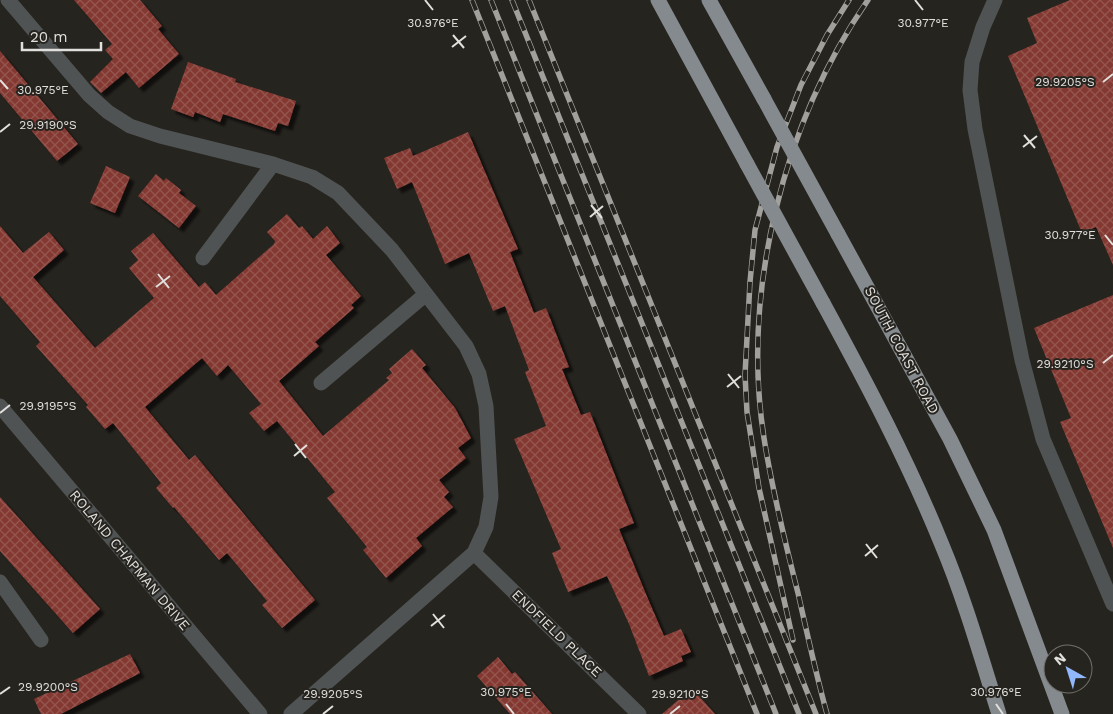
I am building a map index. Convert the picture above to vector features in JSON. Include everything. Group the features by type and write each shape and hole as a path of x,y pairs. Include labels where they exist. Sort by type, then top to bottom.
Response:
{"highway":[{"path":"658,0 863,376 920,491 953,573 999,714"},
{"name":"SOUTH COAST ROAD","path":"709,0 950,439 994,530 1062,714"}],"street":[{"path":"8,0 89,95 108,112 130,126 272,164 312,177 338,193 361,215 426,294 466,346 480,374 486,406 490,497 486,527 474,553 291,714"},
{"path":"996,0 983,27 972,62 970,90 975,129 1022,360 1042,439 1113,604"},
{"path":"203,258 272,164"},
{"path":"322,383 426,294"},
{"name":"ROLAND CHAPMAN DRIVE","path":"0,406 260,714"},
{"name":"ENDFIELD PLACE","path":"474,553 639,714"},
{"path":"0,582 42,640"}],"building":[{"path":"74,0 140,0 162,26 158,29 179,54 139,88 126,72 101,93 90,82 113,59 105,50 112,44"},
{"path":"1070,0 1113,0 1113,265 1096,227 1082,233 1008,56 1037,43 1027,18"},
{"path":"0,51 78,144 57,161 0,93"},
{"path":"188,62 236,79 235,82 296,101 288,126 278,123 275,131 223,114 220,122 195,112 193,117 171,109"},
{"path":"468,132 518,249 510,252 534,313 546,308 569,367 562,369 581,415 590,412 634,523 619,529 648,599 664,636 681,629 691,652 681,656 683,661 649,676 629,624 607,576 568,592 552,553 561,549 514,439 546,426 525,372 529,370 505,306 493,311 469,253 445,264 412,182 397,189 384,158 410,148 413,156"},
{"path":"106,166 130,177 115,213 90,203"},
{"path":"156,174 164,181 166,178 181,190 179,193 196,206 179,228 138,196"},
{"path":"287,214 299,228 302,226 313,239 327,226 340,243 326,255 361,296 351,305 354,308 315,342 319,346 279,381 323,436 389,380 386,378 392,373 389,369 412,349 426,365 422,368 455,408 471,438 458,448 466,458 439,480 449,492 444,497 453,507 416,538 422,546 386,578 363,550 367,547 327,498 335,492 277,421 264,431 249,413 261,404 228,365 217,376 202,358 145,407 189,460 195,455 315,600 282,628 262,605 267,601 227,553 219,560 173,508 156,488 161,483 113,423 105,429 86,407 88,405 36,346 40,342 0,296 0,226 23,253 49,232 64,250 33,277 95,348 154,298 129,268 138,260 131,251 153,233 199,287 205,282 216,295 274,244 275,241 267,232"},
{"path":"1113,295 1113,548 1060,422 1071,418 1034,328"},
{"path":"0,497 100,609 73,633 0,551"},
{"path":"130,654 140,673 61,714 41,714 34,699"},
{"path":"498,657 512,674 515,672 552,714 510,714 477,676"},
{"path":"692,688 715,714 662,714"}],"railway":[{"path":"472,0 757,714"},
{"path":"491,0 776,714"},
{"path":"512,0 799,714"},
{"path":"529,0 816,714"},
{"path":"793,640 759,488 747,412 745,375 750,282 755,230 777,147 801,85 827,35 849,0"},
{"path":"827,714 767,457 758,382 759,325 765,267 776,209 792,153 813,99 838,48 868,0"}]}
